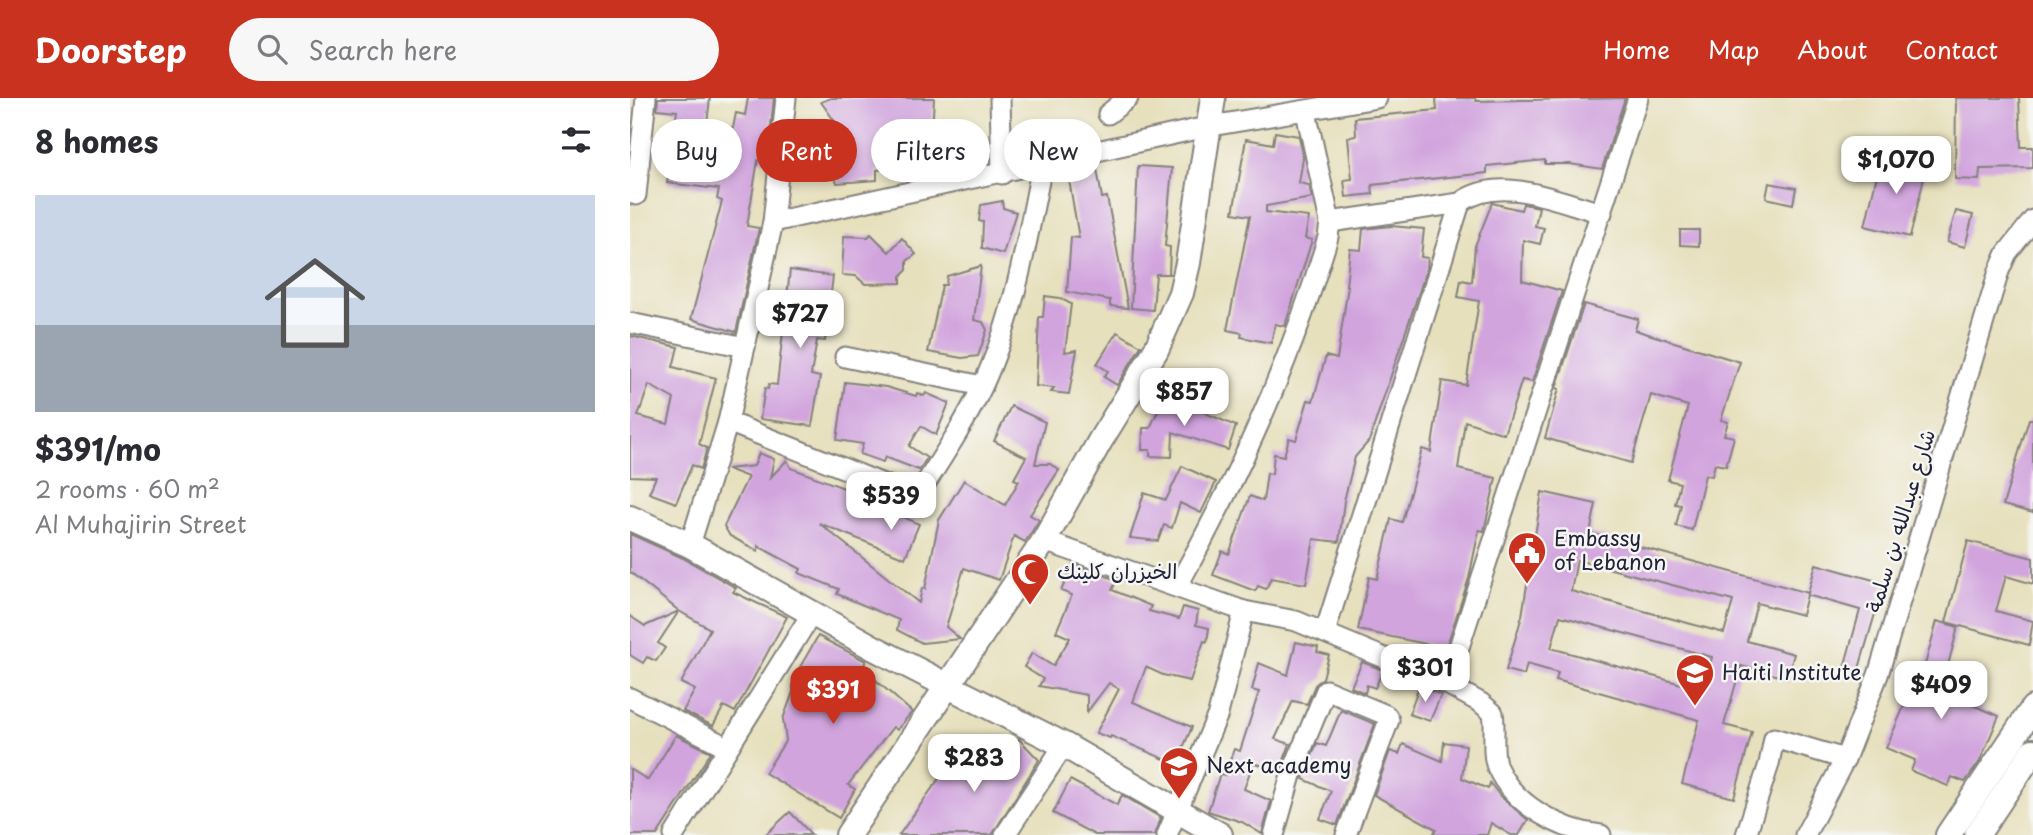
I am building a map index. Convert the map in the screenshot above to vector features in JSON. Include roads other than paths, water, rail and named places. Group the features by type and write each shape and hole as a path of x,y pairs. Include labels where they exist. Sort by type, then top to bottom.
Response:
{"main road":[{"path":"848,835 1044,541 1100,440 1156,350 1181,293 1211,126 1213,98"},
{"path":"630,518 690,544 812,613 1064,745 1220,835"},
{"path":"1948,835 2033,708"},
{"path":"1977,835 2033,751"}],"street":[{"path":"636,194 646,98"},
{"path":"690,544 728,422 773,222 786,98"},
{"path":"773,222 1002,174 1000,98"},
{"path":"1108,114 1128,98"},
{"path":"1102,152 1211,126 1377,98"},
{"path":"1447,684 1638,98"},
{"path":"1177,587 1215,518 1263,413 1310,293 1330,222 1306,112"},
{"path":"728,422 903,492 917,492 956,436 982,386 1016,286 1039,182"},
{"path":"1330,222 1460,203 1476,191 1508,190 1602,213"},
{"path":"1325,632 1460,203"},
{"name":"شارع عبدالله بن سلمة","path":"1805,835 1845,759 1878,675 1999,271 2007,253 2033,219"},
{"path":"630,323 745,347"},
{"path":"845,357 982,386"},
{"path":"1044,541 1244,611 1291,619 1447,684 1481,702 1493,713 1496,764 1515,792 1545,817 1583,833 1601,835"},
{"path":"1167,835 1179,812 1218,714 1244,611"},
{"path":"674,835 812,613"},
{"path":"1274,835 1291,775 1326,690 1386,715 1389,720 1346,835"},
{"path":"630,698 727,747"},
{"path":"1746,835 1769,764 1774,738 1845,759"},
{"path":"1005,835 1064,745"}],"place":[{"name":"Embassy of Lebanon","path":"1527,585"},
{"name":"الخيزران كلينك","path":"1030,606"},
{"name":"Haiti Institute","path":"1695,707"},
{"name":"Next academy","path":"1179,800"}]}
